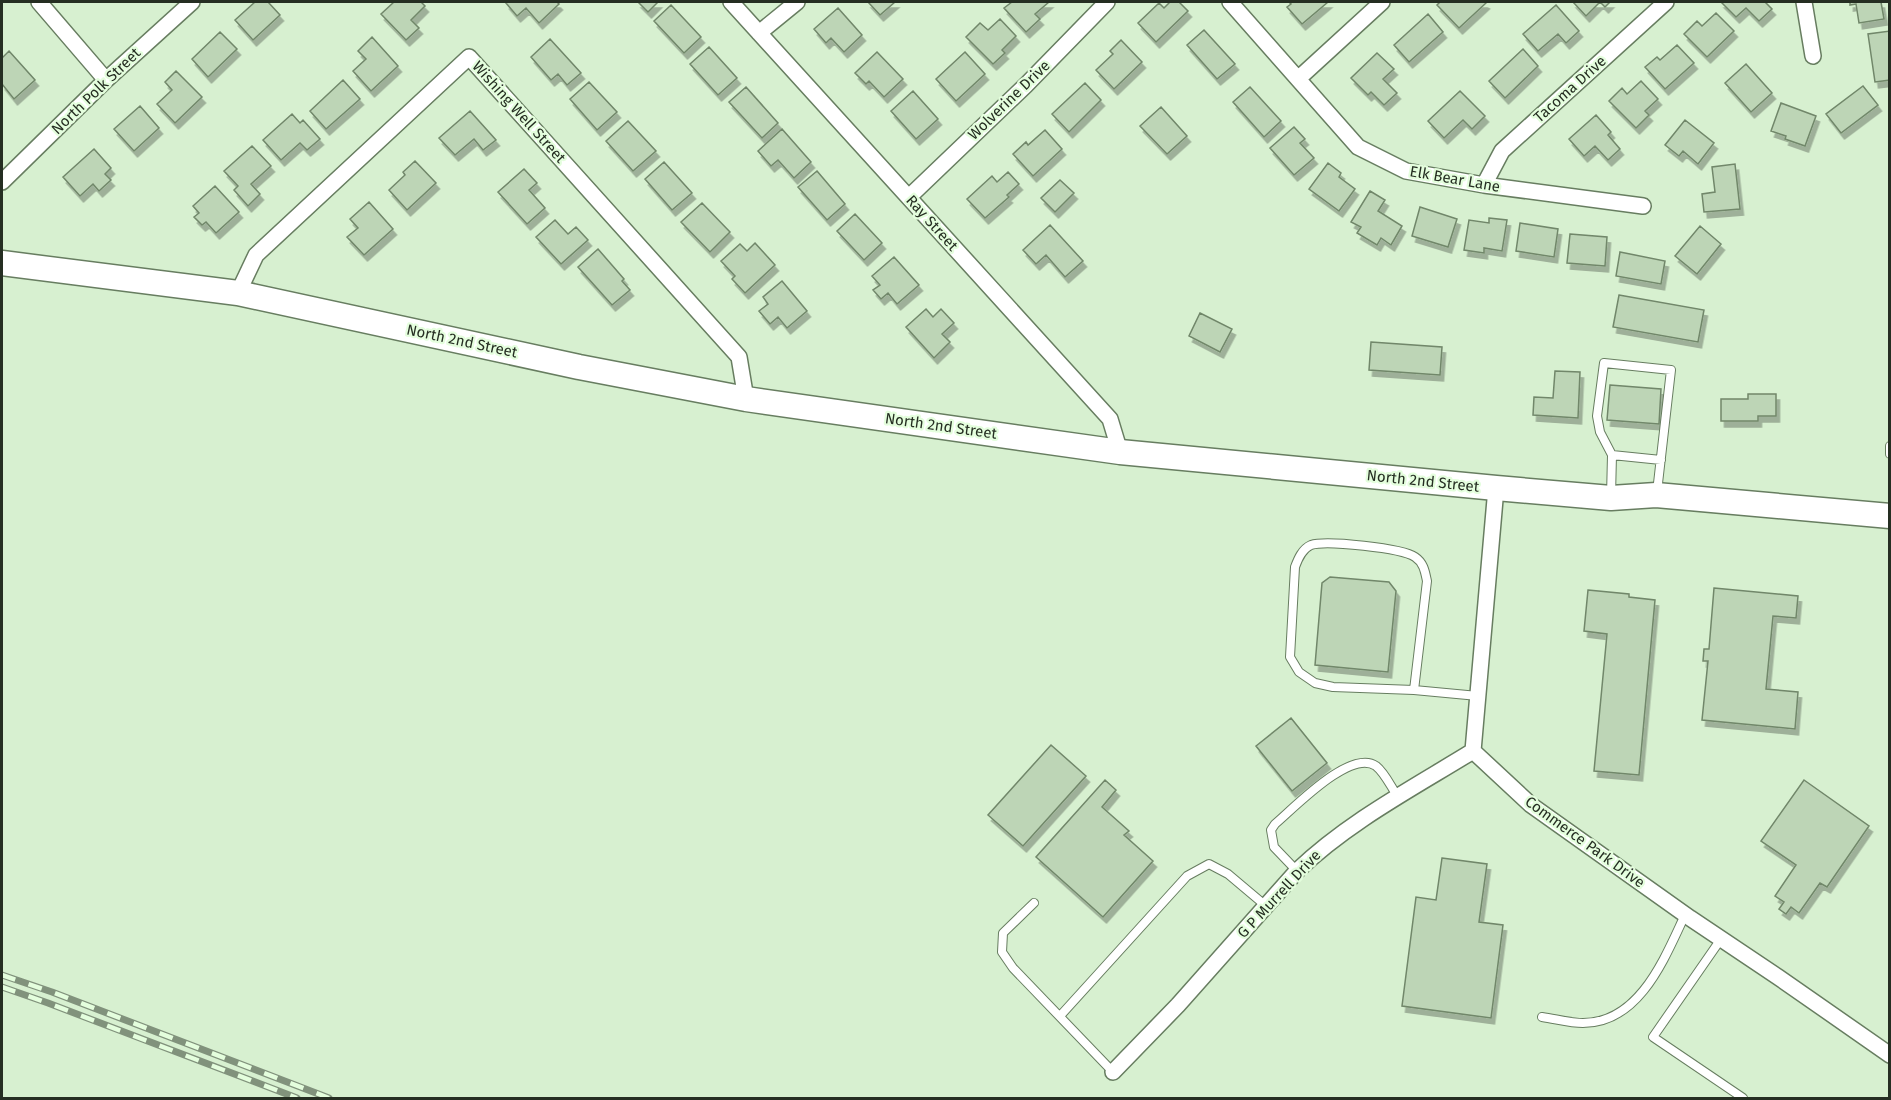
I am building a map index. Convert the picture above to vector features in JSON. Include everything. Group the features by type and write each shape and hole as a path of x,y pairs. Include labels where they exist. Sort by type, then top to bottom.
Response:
{"main road":[{"name":"North 2nd Street","path":"2,263 238,293 579,367 746,399 1120,452 1611,498 1656,495 1890,516"}],"street":[{"path":"39,2 106,80"},
{"name":"North Polk Street","path":"2,182 106,80 192,2"},
{"name":"Ray Street","path":"731,2 1110,419 1120,452"},
{"path":"759,33 797,2"},
{"name":"Wolverine Drive","path":"909,197 1026,85 1107,2"},
{"name":"Elk Bear Lane","path":"1230,2 1358,147 1406,171 1484,185 1643,206"},
{"path":"1299,78 1382,2"},
{"name":"Tacoma Drive","path":"1484,185 1502,151 1666,2"},
{"path":"1804,2 1813,56"},
{"name":"Wishing Well Street","path":"238,293 256,255 469,57 739,357 746,399"},
{"path":"1473,751 1496,488"},
{"name":"G P Murrell Drive","path":"1113,1072 1178,1005 1297,871 1332,840 1398,796 1473,751"},
{"name":"Commerce Park Drive","path":"1473,751 1531,805 1684,915 1890,1055"}],"lane":[{"path":"1611,498 1612,455 1600,432 1597,416 1604,363 1671,370 1656,495"},
{"path":"1890,446 1890,454"},
{"path":"1612,455 1661,460"},
{"path":"1414,690 1427,581 1424,567 1418,558 1405,551 1325,542 1309,546 1301,554 1295,567 1290,657 1299,672 1315,683 1333,687 1414,690 1478,696"},
{"path":"1297,871 1274,847 1271,830 1329,778 1345,768 1366,762 1376,766 1398,796"},
{"path":"1060,1016 1186,876 1209,864 1228,874 1266,906"},
{"path":"1034,903 1003,933 1002,952 1013,968 1113,1072"},
{"path":"1542,1017 1585,1023 1612,1017 1631,1004 1648,985 1658,969 1684,915"},
{"path":"1721,939 1653,1037 1743,1098"}],"building":[{"path":"255,2 268,2 280,15 253,40 235,20"},
{"path":"394,2 421,2 425,6 411,20 419,28 406,40 381,14"},
{"path":"507,2 557,2 559,4 539,23 526,8 517,16"},
{"path":"638,2 658,2 648,12"},
{"path":"868,2 895,2 880,15"},
{"path":"1012,2 1049,2 1035,14 1040,19 1026,32 1004,8"},
{"path":"1170,2 1179,2 1188,11 1156,42 1138,23 1159,3 1164,8"},
{"path":"1289,2 1328,2 1302,24 1287,7 1291,4"},
{"path":"1440,2 1486,3 1459,28 1437,5"},
{"path":"1573,2 1600,2 1586,16"},
{"path":"1600,2 1610,2 1605,7"},
{"path":"1721,2 1765,2 1772,9 1759,21 1746,8 1736,17"},
{"path":"1850,2 1881,2 1884,19 1859,23 1856,4 1850,5"},
{"path":"671,5 701,37 684,53 654,21"},
{"path":"1556,5 1579,31 1566,43 1558,34 1538,51 1523,34"},
{"path":"838,8 862,35 844,52 831,38 826,43 814,29"},
{"path":"1716,13 1734,31 1707,57 1684,34 1697,21 1702,26"},
{"path":"1428,14 1443,32 1409,62 1394,45"},
{"path":"1000,19 1016,36 1002,50 1005,53 993,64 966,37 980,23 988,30"},
{"path":"1204,30 1235,64 1217,79 1187,45"},
{"path":"1890,31 1890,80 1875,82 1868,34"},
{"path":"220,32 237,49 208,77 192,59"},
{"path":"372,37 398,66 371,91 353,71 366,59 358,51"},
{"path":"550,39 581,73 567,85 558,74 551,80 531,57"},
{"path":"1121,40 1142,62 1114,89 1096,70 1113,54 1110,51"},
{"path":"1677,45 1694,63 1665,89 1645,67 1657,57 1660,60"},
{"path":"709,47 737,78 718,95 690,64"},
{"path":"1523,49 1538,66 1505,98 1489,81"},
{"path":"9,51 35,80 14,99 2,84 2,58"},
{"path":"877,52 903,79 884,97 869,81 866,84 855,73"},
{"path":"965,52 985,74 956,101 936,79"},
{"path":"1377,53 1394,69 1383,79 1397,93 1384,105 1371,92 1368,95 1351,78"},
{"path":"1746,64 1772,93 1751,112 1725,83"},
{"path":"176,71 202,97 175,123 157,104 172,90 165,82"},
{"path":"343,80 360,99 326,129 310,111"},
{"path":"1641,81 1658,99 1645,111 1649,115 1636,128 1609,101 1622,88 1627,94"},
{"path":"589,82 617,112 597,130 570,99"},
{"path":"1085,83 1101,100 1069,132 1052,114"},
{"path":"1863,86 1878,105 1841,133 1826,114"},
{"path":"746,87 778,123 762,138 729,102"},
{"path":"1250,87 1281,121 1264,137 1233,102"},
{"path":"913,91 938,119 916,139 891,111"},
{"path":"1460,91 1485,116 1472,129 1463,120 1444,138 1428,121"},
{"path":"1781,103 1816,116 1805,146 1771,131"},
{"path":"140,106 159,128 134,151 114,129"},
{"path":"1161,107 1187,136 1167,154 1140,126"},
{"path":"470,111 496,140 483,150 474,139 455,155 439,138"},
{"path":"292,114 300,123 303,120 320,139 307,150 300,143 281,160 263,140"},
{"path":"1596,115 1611,132 1608,135 1620,149 1608,160 1595,146 1584,156 1569,139"},
{"path":"1685,120 1714,143 1698,164 1683,151 1679,156 1665,145"},
{"path":"628,121 656,151 633,171 606,141"},
{"path":"1294,127 1305,139 1300,143 1314,158 1294,175 1270,148"},
{"path":"782,129 811,162 794,178 778,160 771,166 758,151"},
{"path":"1045,130 1062,149 1033,176 1013,154"},
{"path":"252,146 271,166 251,184 260,194 248,206 234,190 238,186 224,171"},
{"path":"94,149 111,168 105,174 111,180 99,191 93,184 80,196 63,177"},
{"path":"415,161 436,183 407,210 389,190 405,175 403,172"},
{"path":"664,162 692,193 672,210 645,179"},
{"path":"1328,163 1341,173 1339,177 1355,189 1339,211 1309,189"},
{"path":"1735,164 1740,209 1704,212 1702,194 1715,192 1712,167"},
{"path":"524,169 537,183 529,190 545,208 527,224 498,192"},
{"path":"817,171 845,204 827,220 798,187"},
{"path":"1008,172 1019,184 1007,195 1009,197 985,218 967,199 992,176 997,182"},
{"path":"1060,180 1074,193 1055,212 1041,198"},
{"path":"215,186 239,212 216,233 206,222 202,225 194,217 199,213 193,206"},
{"path":"1370,191 1385,200 1378,211 1402,226 1391,245 1381,238 1377,245 1357,233 1361,227 1351,222"},
{"path":"369,202 393,229 364,255 347,237 358,228 350,219"},
{"path":"702,203 730,232 710,252 681,222"},
{"path":"1420,207 1457,219 1448,247 1412,236"},
{"path":"855,214 882,243 864,260 837,231"},
{"path":"1489,218 1507,220 1502,251 1484,248 1484,253 1464,250 1469,220 1489,223"},
{"path":"555,220 568,234 576,227 588,240 561,264 536,237"},
{"path":"1520,223 1558,229 1554,257 1516,251"},
{"path":"1050,225 1083,261 1065,277 1046,255 1036,264 1023,250"},
{"path":"1700,226 1721,244 1697,274 1675,256"},
{"path":"1570,234 1607,237 1605,266 1567,263"},
{"path":"755,243 775,265 745,293 732,279 735,276 721,261 740,244 747,251"},
{"path":"598,249 624,279 622,281 630,290 612,305 578,267"},
{"path":"1620,252 1665,261 1661,284 1616,276"},
{"path":"894,257 919,285 897,304 888,293 881,299 873,290 880,285 872,276"},
{"path":"782,281 807,311 787,328 778,317 770,324 759,311 768,304 763,297"},
{"path":"1619,295 1704,310 1698,342 1613,327"},
{"path":"926,309 933,317 941,309 954,323 942,334 950,342 934,358 906,327"},
{"path":"1200,313 1232,329 1220,352 1189,336"},
{"path":"1371,342 1442,347 1440,375 1369,370"},
{"path":"1555,371 1580,372 1578,418 1533,415 1534,397 1553,398"},
{"path":"1610,385 1661,389 1659,424 1607,420"},
{"path":"1748,394 1776,394 1776,416 1758,416 1758,421 1721,421 1721,399 1748,399"},
{"path":"1330,577 1389,582 1396,591 1388,672 1315,665 1322,583"},
{"path":"1714,588 1798,596 1796,618 1773,616 1766,689 1798,692 1795,729 1702,720 1708,661 1703,661 1704,649 1709,649"},
{"path":"1588,590 1629,594 1629,597 1655,600 1639,775 1594,771 1607,634 1584,631"},
{"path":"1291,718 1327,763 1292,791 1256,746"},
{"path":"1051,745 1086,776 1023,846 988,815"},
{"path":"1105,780 1116,790 1102,807 1129,831 1124,835 1153,861 1103,917 1036,857"},
{"path":"1804,780 1869,826 1827,887 1820,883 1799,913 1791,907 1786,914 1779,909 1784,902 1775,896 1796,865 1761,841"},
{"path":"1442,858 1487,864 1479,922 1503,925 1491,1018 1402,1006 1416,897 1436,900"}],"railway":[{"path":"2,975 329,1098"},
{"path":"2,987 297,1098"}]}
